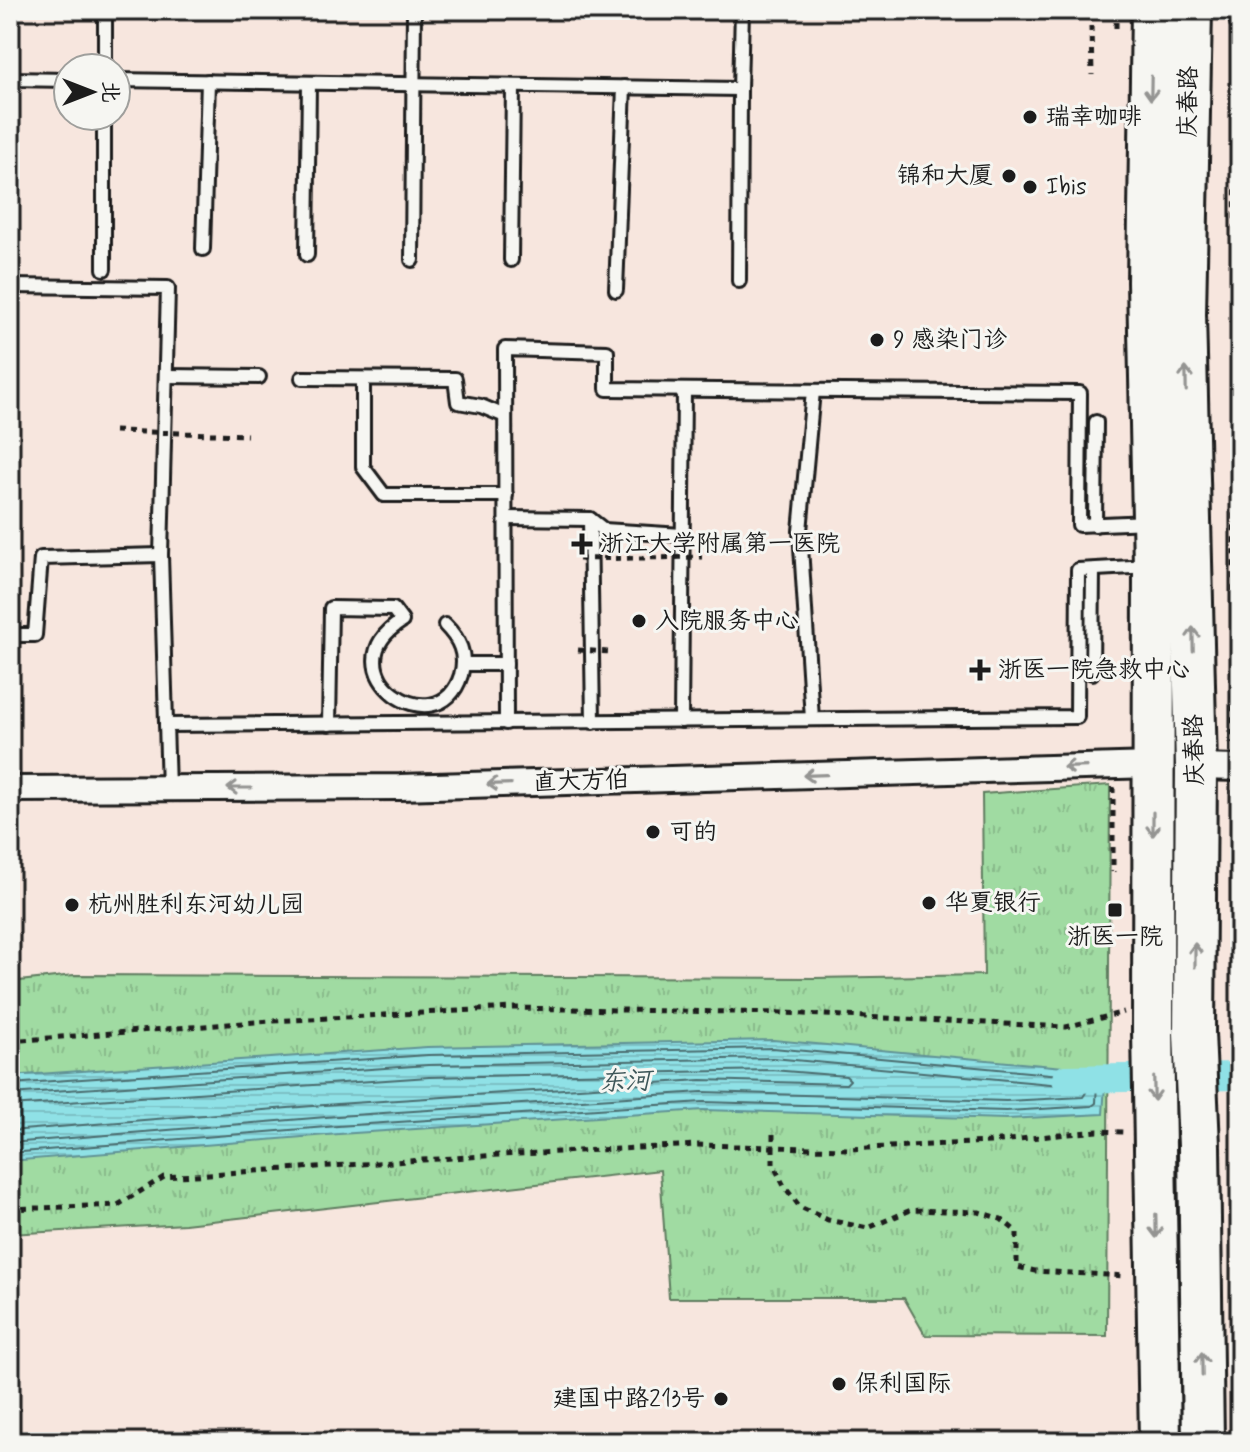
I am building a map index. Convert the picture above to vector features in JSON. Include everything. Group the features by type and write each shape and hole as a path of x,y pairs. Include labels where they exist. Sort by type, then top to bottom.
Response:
{"main road":[{"name":"庆春路","path":"1152,10 1148,282 1154,566 1153,765 1139,1021 1142,1140 1160,1442"},
{"name":"庆春路","path":"1191,10 1185,314 1223,767 1194,1033 1212,1141 1203,1442"}],"street":[{"name":"直大方伯","path":"10,789 400,787 1153,765"}],"lane":[{"path":"105,10 105,52"},
{"path":"412,260 414,10"},
{"path":"739,281 742,10"},
{"path":"10,79 52,80"},
{"path":"132,80 740,89"},
{"path":"203,249 208,81"},
{"path":"307,255 309,83"},
{"path":"511,260 513,86"},
{"path":"616,290 624,87"},
{"path":"104,132 104,269"},
{"path":"10,286 168,288 161,555 168,789"},
{"path":"506,723 505,349 607,352 607,389 1080,393 1079,525 1152,522"},
{"path":"166,376 259,377"},
{"path":"302,378 455,379 458,402 481,406 505,416"},
{"path":"363,379 363,467 384,495 506,495"},
{"path":"681,721 684,390"},
{"path":"812,719 800,531 813,391"},
{"path":"1095,525 1096,422"},
{"path":"506,518 590,519 604,530 682,535"},
{"path":"590,519 593,722"},
{"path":"10,635 35,635 41,558 161,555"},
{"path":"166,725 1077,717 1078,570 1154,566"},
{"path":"1092,673 1093,570"},
{"path":"329,724 331,608 393,609 402,621 390,628 382,639 376,667 389,692 413,704 441,700 452,691 460,678 464,664 462,649 456,636 445,625"},
{"path":"464,664 506,664"},
{"path":"427,704 428,723"}],"path":[{"path":"1228,10 1238,59 1223,767 1238,1014 1239,1442"},
{"path":"1091,26 1092,75"},
{"path":"114,431 247,435"},
{"path":"579,559 702,557"},
{"path":"578,650 610,652"},
{"path":"1112,766 1113,872"},
{"path":"10,1041 255,1022 513,1008 784,1013 1066,1027 1139,1021"},
{"path":"10,1209 118,1205 164,1177 499,1155 683,1146 864,1148 990,1142 1098,1131 1142,1140"},
{"path":"773,1134 773,1164 784,1186 800,1207 828,1220 868,1228 911,1210 979,1212 1001,1219 1017,1232 1017,1267 1035,1271 1127,1276"},
{"path":"1212,1141 1240,1137"}],"green space":[{"path":"1110,785 1107,1336 925,1335 904,1298 669,1298 660,1170 185,1224 10,1234 10,982 74,975 815,978 984,975 982,794"}],"water":[{"path":"773,1040 1106,1071 1103,1114 1006,1119 703,1110 339,1134 10,1161 10,1076 427,1047"}],"waterway":[{"name":"东河","path":"1066,1079 1240,1076"}],"place":[{"name":"瑞幸咖啡","path":"1030,117"},
{"name":"锦和大厦","path":"1009,176"},
{"name":"Ibis","path":"1030,187"},
{"name":"9 感染门诊","path":"877,340"},
{"name":"浙江大学附属第一医院","path":"582,544"},
{"name":"入院服务中心","path":"639,621"},
{"name":"浙医一院急救中心","path":"980,670"},
{"name":"可的","path":"653,832"},
{"name":"华夏银行","path":"929,903"},
{"name":"杭州胜利东河幼儿园","path":"72,905"},
{"name":"浙医一院","path":"1115,910"},
{"name":"保利国际","path":"839,1384"},
{"name":"建国中路213号","path":"721,1399"}]}
